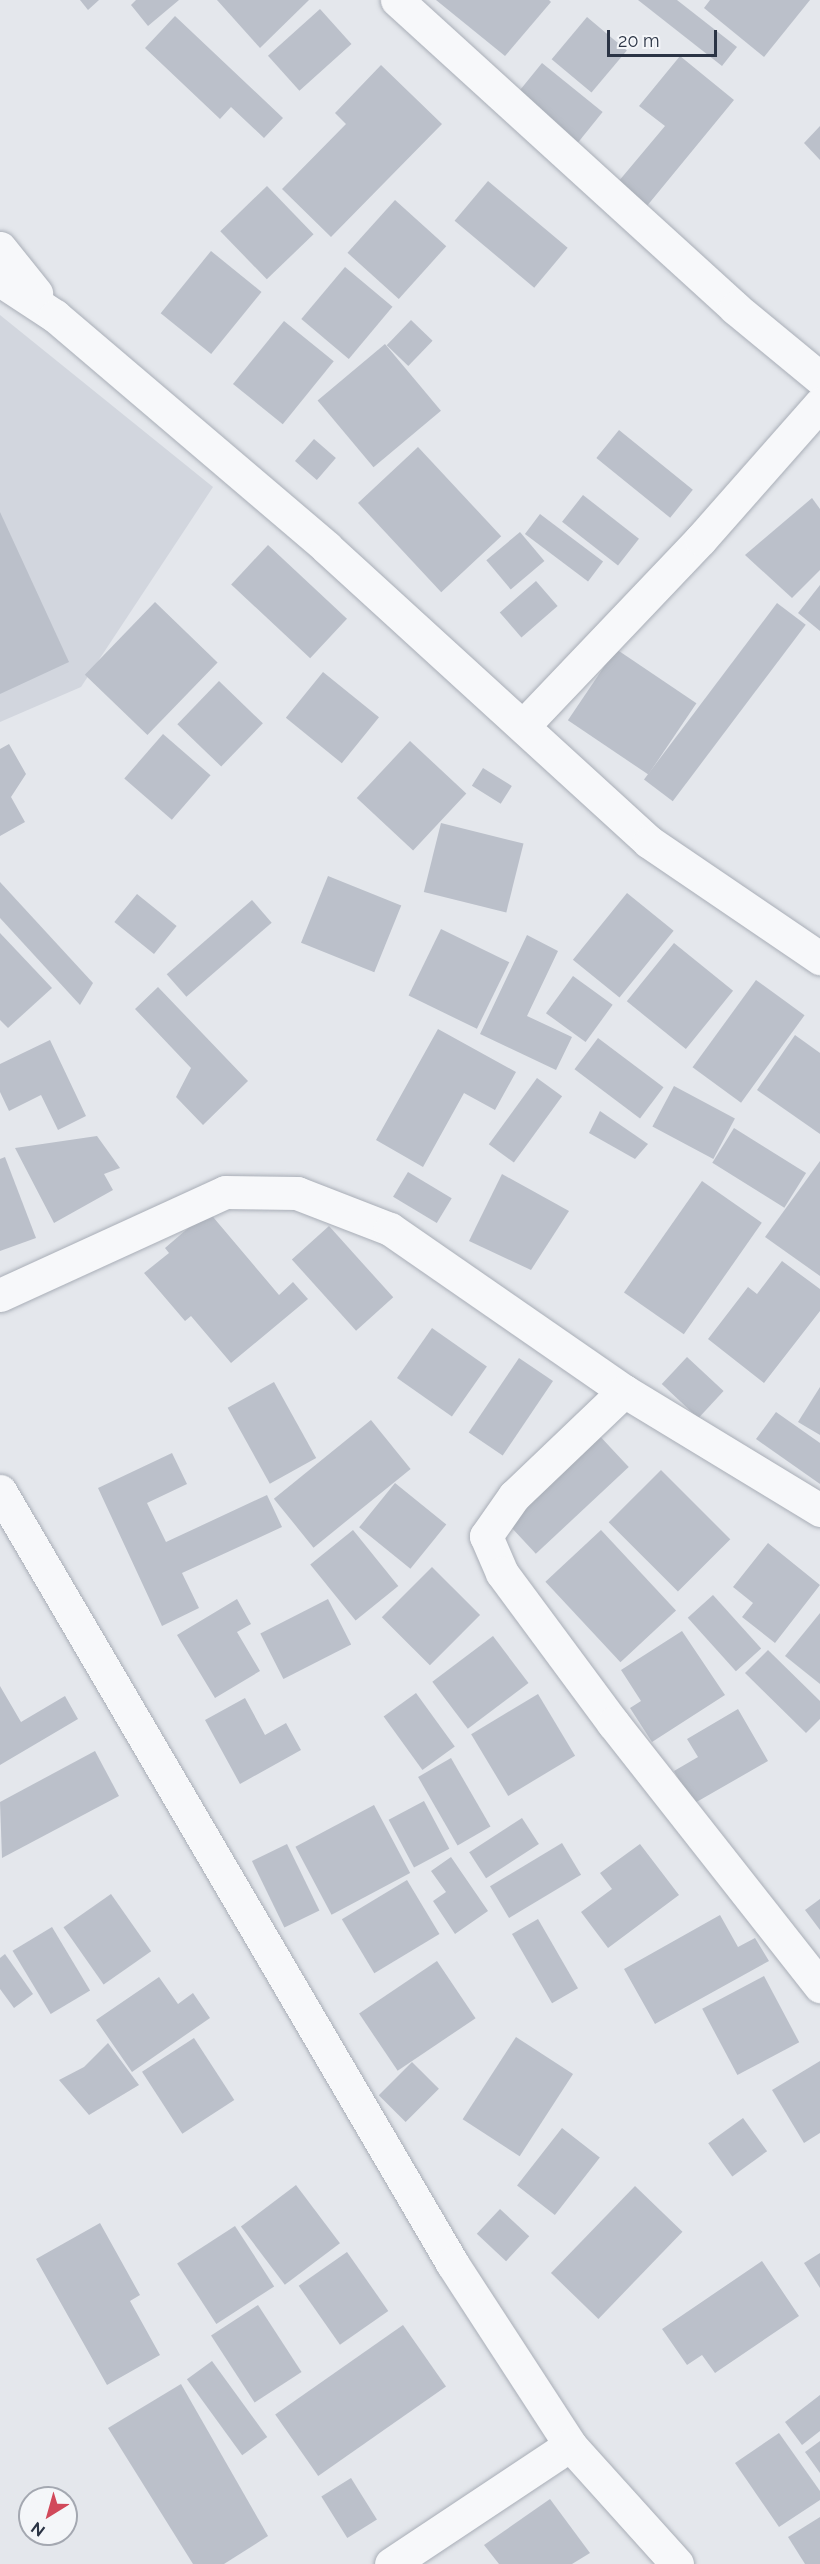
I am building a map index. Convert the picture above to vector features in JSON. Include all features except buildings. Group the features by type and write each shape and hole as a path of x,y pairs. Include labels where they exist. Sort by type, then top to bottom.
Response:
{"street":[{"path":"397,0 735,308 820,378"},
{"path":"0,248 55,316"},
{"path":"0,280 55,316 326,547 649,842 820,958"},
{"path":"523,726 701,539 820,404"},
{"path":"0,1295 225,1192 297,1192 390,1228 624,1391 820,1510"},
{"path":"624,1391 514,1496 486,1536 502,1573 612,1723 820,1986"},
{"path":"0,1491 452,2263 570,2445 677,2564"},
{"path":"391,2564 570,2445"}],"shaded area":[{"path":"0,315 213,487 81,687 0,722"}]}
